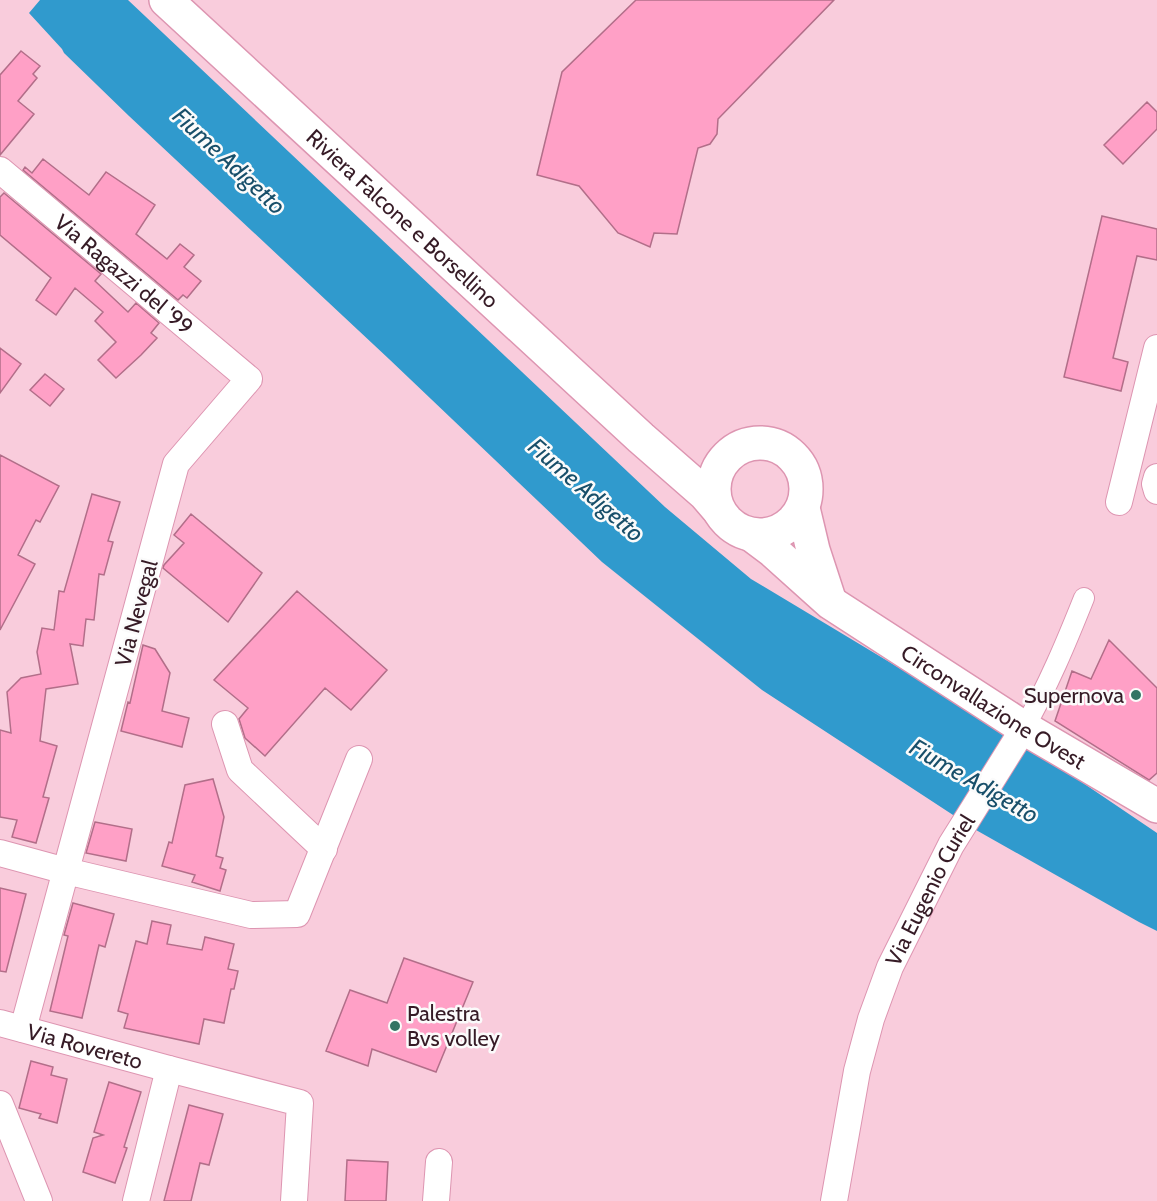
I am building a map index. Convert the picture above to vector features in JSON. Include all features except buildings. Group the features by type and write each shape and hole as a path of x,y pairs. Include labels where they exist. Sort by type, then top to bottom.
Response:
{"main road":[{"name":"Riviera Falcone e Borsellino","path":"166,0 641,438 705,494 717,508"},
{"path":"641,438 672,453 713,461 745,446 760,443 775,446 789,453 799,464 805,478 806,493 803,508 794,521 782,530 768,535 752,535 738,530 726,521 717,508 714,493 715,478 721,464 732,453"},
{"path":"803,508 818,569 831,603"},
{"name":"Circonvallazione Ovest","path":"752,535 831,603 1021,732 1157,806"}],"street":[{"name":"Via Ragazzi del '99","path":"0,170 249,379"},
{"path":"1119,502 1157,348"},
{"name":"Via Nevegal","path":"12,1026 66,871 176,464 249,379"},
{"name":"Via Eugenio Curiel","path":"834,1201 857,1071 871,1019 890,967 951,845 1043,693 1084,598"},
{"path":"225,724 240,770 324,849"},
{"path":"0,853 251,915 297,914 359,759"},
{"name":"Via Rovereto","path":"12,1026 300,1103 294,1201"},
{"name":"Via Rovereto","path":"136,1201 169,1069"},
{"path":"0,1104 39,1201"},
{"path":"436,1201 439,1162"}],"water":[{"name":"Fiume Adigetto","path":"40,0 128,0 665,507 751,579 1021,741 1157,833 1157,931 976,830 762,690 602,562 64,53 29,13"}],"place":[{"name":"Supernova","path":"1136,695"},
{"name":"Palestra Bvs volley","path":"395,1026"}]}
